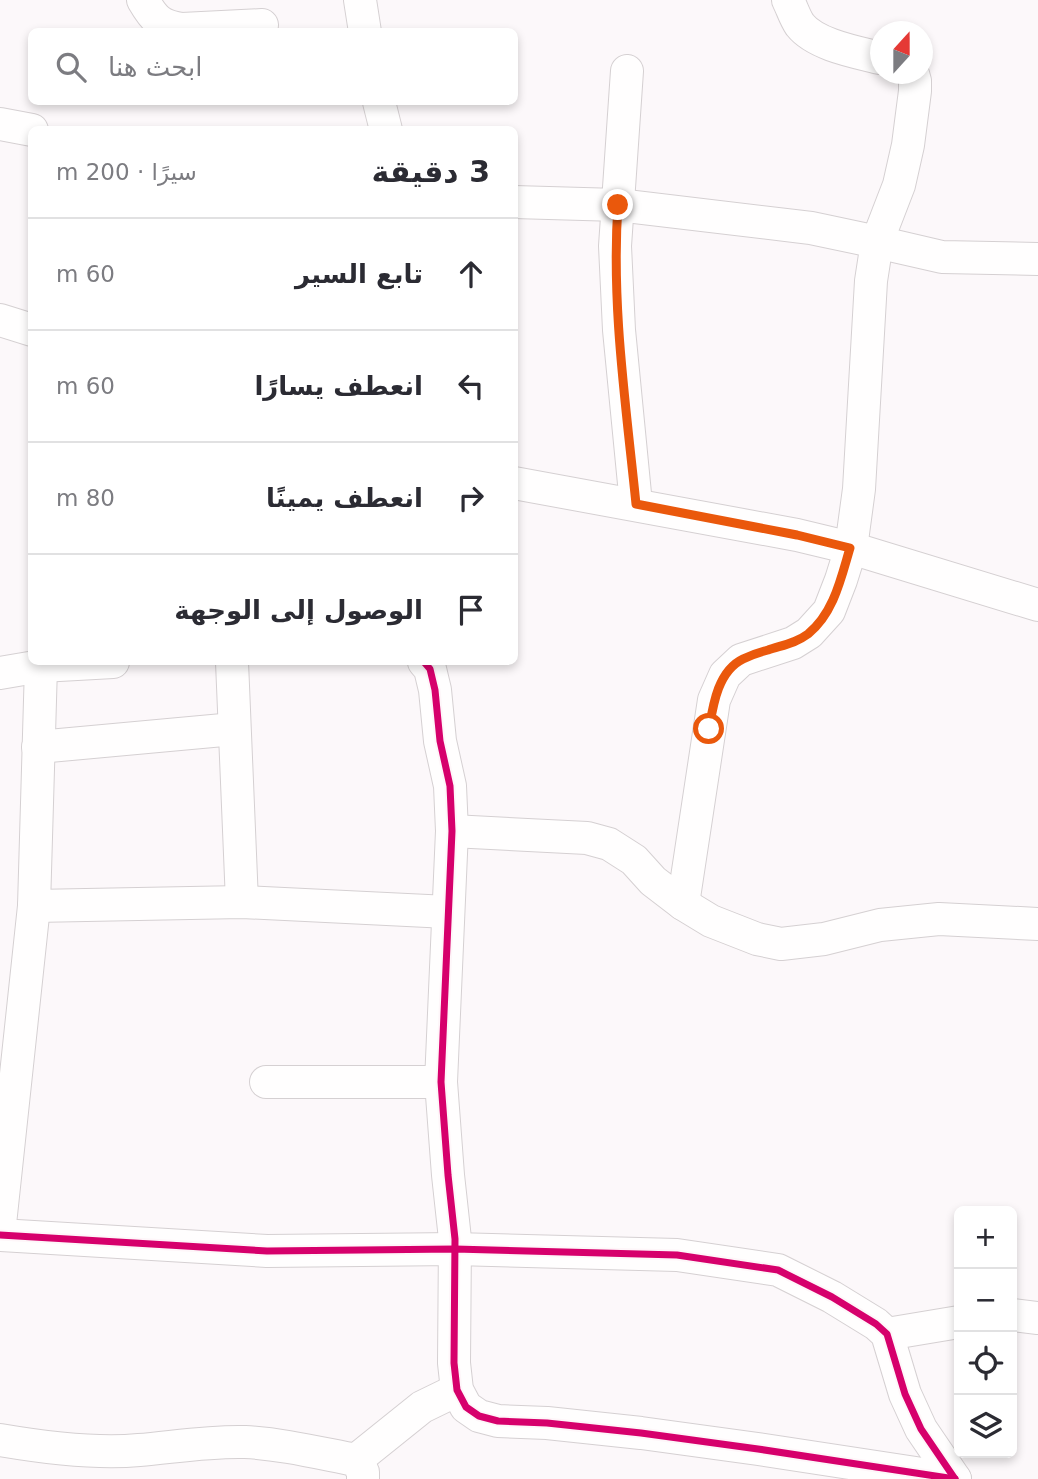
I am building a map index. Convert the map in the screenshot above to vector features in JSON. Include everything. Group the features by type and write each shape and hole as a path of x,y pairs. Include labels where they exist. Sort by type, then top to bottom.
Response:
{"street":[{"path":"143,0 152,15 171,28"},
{"path":"359,0 364,28"},
{"path":"788,0 800,25 814,37 870,55"},
{"path":"202,28 262,25"},
{"path":"627,71 615,246 636,504"},
{"path":"682,904 714,700 725,676 741,660 793,643 809,633 829,611 841,580 850,548 859,489 871,281 877,242 899,185 908,145 915,84"},
{"path":"380,105 385,126"},
{"path":"0,124 28,129"},
{"path":"518,202 618,205 811,228 942,257 1038,259"},
{"path":"0,320 28,329"},
{"path":"518,484 797,535 850,548 1038,606"},
{"path":"0,673 59,665"},
{"path":"232,665 242,902"},
{"path":"427,665 435,690 440,741 450,786 452,831 441,1082 455,1239 454,1363 457,1390 466,1407 479,1416 498,1421 547,1423 641,1433 955,1479"},
{"path":"0,1224 34,906 41,666"},
{"path":"38,747 234,729"},
{"path":"452,831 587,838 609,844 634,860 653,881 682,904 711,920 757,939 781,944 824,939 880,925 939,919 1038,924"},
{"path":"34,906 242,902 448,912"},
{"path":"266,1082 441,1082"},
{"path":"0,1235 267,1251 454,1249 677,1255 778,1270 832,1297 876,1324 887,1334 905,1394 921,1429 955,1479"},
{"path":"1017,1316 1038,1318"},
{"path":"887,1334 954,1323"},
{"path":"0,1440 90,1450 136,1451 191,1444 245,1442 292,1446 360,1470 422,1407 457,1390"}],"cycle path":[{"path":"427,665 435,690 440,741 450,786 452,831 441,1082 455,1239 454,1363 457,1390 466,1407 479,1416 498,1421 547,1423 641,1433 955,1479"},
{"path":"0,1235 267,1251 455,1249 677,1255 778,1270 832,1297 876,1324 887,1334 905,1394 921,1429 955,1479"}],"route":[{"path":"618,205 615,246 620,330 636,504 850,548 829,611 809,633 793,643 741,660 725,676 714,700 709,729"}]}
